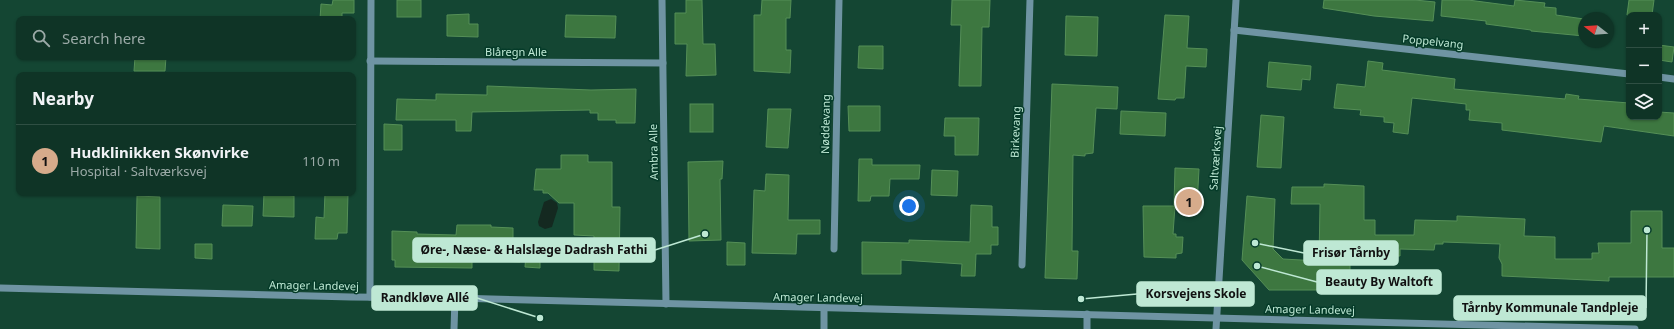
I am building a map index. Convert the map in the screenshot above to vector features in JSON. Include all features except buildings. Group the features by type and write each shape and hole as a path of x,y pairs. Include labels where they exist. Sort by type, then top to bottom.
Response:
{"street":[{"path":"370,297 371,0"},
{"name":"Ambra Alle","path":"662,0 666,304"},
{"name":"Nøddevang","path":"834,249 838,0"},
{"name":"Birkevang","path":"1022,264 1030,0"},
{"name":"Saltværksvej","path":"1216,329 1236,0"},
{"name":"Poppelvang","path":"1234,30 1626,74"},
{"name":"Blåregn Alle","path":"370,61 663,63"},
{"path":"1662,77 1674,78"},
{"name":"Amager Landevej","path":"0,288 455,298 1635,329"},
{"path":"454,329 455,298"},
{"path":"824,308 824,329"},
{"path":"1086,314 1086,329"}],"shaded area":[{"path":"551,199 557,203 558,208 552,227 545,229 539,226 538,222 544,202"}],"place":[{"name":"Hudklinikken Skønvirke","path":"1189,202"},
{"name":"Tårnby Kommunale Tandpleje","path":"1647,230"},
{"name":"Øre-, Næse- & Halslæge Dadrash Fathi","path":"705,234"},
{"name":"Frisør Tårnby","path":"1255,243"},
{"name":"Beauty By Waltoft","path":"1257,266"},
{"name":"Korsvejens Skole","path":"1081,299"},
{"name":"Randkløve Allé","path":"540,318"}]}
